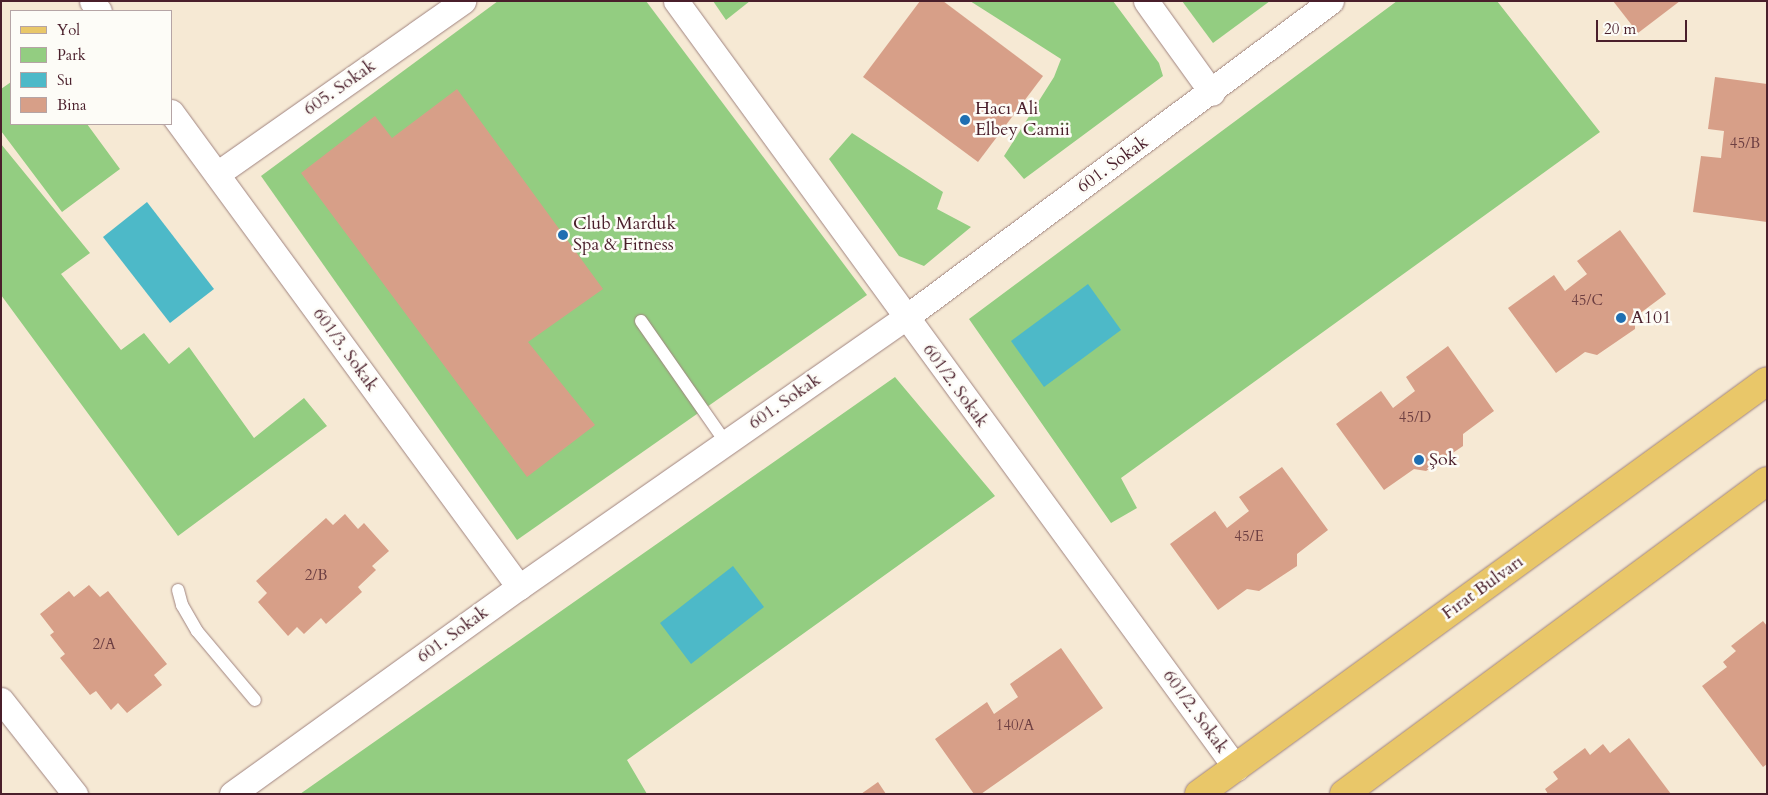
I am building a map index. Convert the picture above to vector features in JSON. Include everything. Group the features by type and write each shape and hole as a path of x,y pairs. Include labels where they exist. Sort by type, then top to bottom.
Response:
{"main road":[{"name":"Fırat Bulvarı","path":"1199,794 1767,381"},
{"path":"1344,794 1767,481"}],"street":[{"name":"605. Sokak","path":"217,174 463,1"},
{"name":"601/2. Sokak","path":"676,1 905,318 1236,768"},
{"path":"1146,1 1212,93"},
{"name":"601. Sokak","path":"232,794 519,587 905,318 1212,93 1331,1"},
{"name":"601/3. Sokak","path":"172,113 519,587"},
{"path":"1,700 75,794"}],"lane":[{"path":"641,321 726,443"},
{"path":"178,590 182,605 197,630 255,700"}],"green space":[{"name":"Club Marduk Spa & Fitness","path":"498,1 646,1 867,295 517,540 261,176"},
{"path":"713,1 750,1 726,20"},
{"path":"970,1 1113,1 1159,63 1163,76 1024,179 1004,156 1054,77 1061,59"},
{"path":"1182,1 1270,1 1213,43"},
{"path":"1397,1 1497,1 1600,132 1121,478 1137,508 1111,523 969,319"},
{"path":"10,83 10,125 88,125 120,169 62,212 1,131 1,89"},
{"path":"852,133 943,192 937,209 971,227 924,266 899,256 829,159"},
{"path":"1,144 90,253 61,274 121,350 144,333 169,364 189,347 254,438 304,398 327,426 178,536 1,295"},
{"path":"895,377 995,496 627,760 647,794 300,794"}],"water":[{"path":"147,202 214,289 170,323 103,237"},
{"path":"1088,284 1121,330 1044,387 1011,341"},
{"path":"733,566 764,607 691,664 660,623"}],"building":[{"name":"Hacı Ali Elbey Camii","path":"920,1 943,1 1043,76 978,162 863,77"},
{"path":"1613,1 1680,1 1638,33"},
{"path":"1715,77 1767,84 1767,222 1693,212 1701,156 1721,158 1724,131 1708,129"},
{"path":"457,89 603,289 528,342 595,425 527,477 301,173 375,116 392,138"},
{"path":"1620,230 1666,294 1635,317 1635,329 1597,355 1585,352 1556,373 1508,308 1554,275 1565,291 1587,274 1577,261"},
{"path":"1448,346 1494,411 1463,434 1463,446 1426,471 1414,469 1384,490 1336,424 1381,391 1393,408 1415,391 1406,377"},
{"path":"1282,467 1328,530 1297,554 1297,566 1259,591 1247,589 1218,610 1170,544 1215,511 1227,528 1249,511 1239,497"},
{"path":"345,514 358,529 364,523 389,551 372,566 376,570 358,587 362,592 326,624 321,618 304,634 297,627 288,636 258,602 267,593 256,581 326,518 333,525"},
{"path":"89,585 100,597 108,591 167,664 154,675 162,685 127,713 118,703 111,710 96,691 90,695 60,658 65,654 50,635 54,632 40,614 69,591 74,597"},
{"path":"1763,621 1767,626 1767,764 1763,767 1702,686 1727,667 1723,662 1736,651 1731,646"},
{"path":"1061,648 1103,708 981,794 974,794 935,739 987,702 994,714 1018,697 1010,684"},
{"path":"1629,738 1671,794 1548,794 1545,789 1558,779 1553,772 1585,748 1590,755 1603,744 1610,753"},
{"path":"878,782 886,794 861,794"}],"place":[{"name":"Hacı Ali Elbey Camii","path":"965,120"},
{"name":"Club Marduk Spa & Fitness","path":"563,235"},
{"name":"A101","path":"1621,318"},
{"name":"Şok","path":"1419,460"}]}
